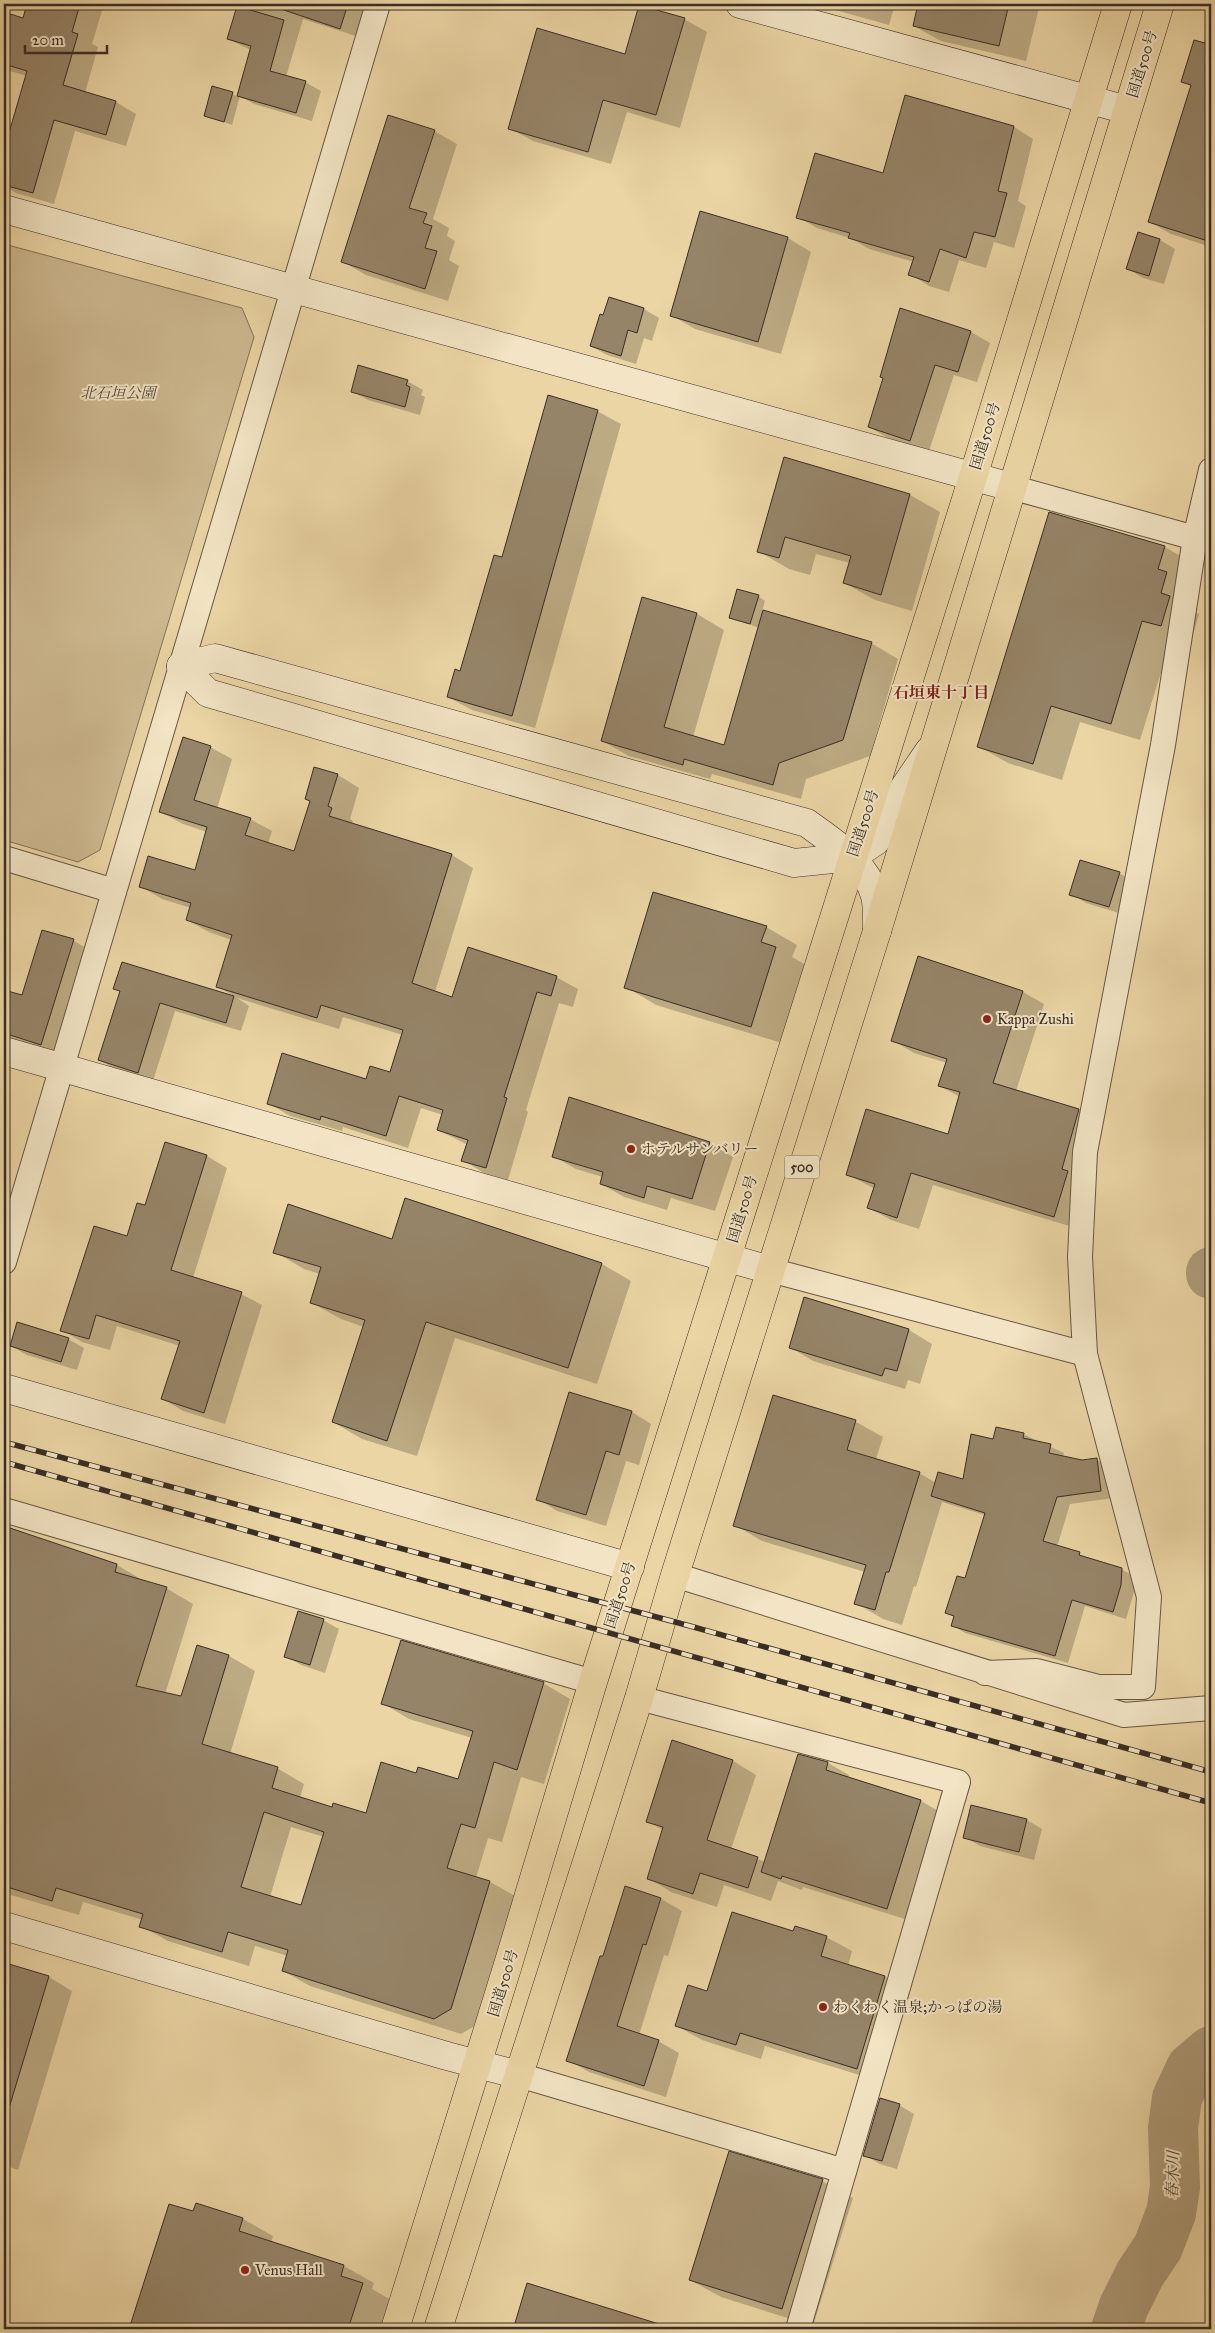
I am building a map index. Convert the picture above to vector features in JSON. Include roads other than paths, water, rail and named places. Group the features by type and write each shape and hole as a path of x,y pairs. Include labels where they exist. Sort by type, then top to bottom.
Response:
{"highway":[{"name":"国道500号","path":"395,2329 478,2064 593,1682 973,476 1118,4"},
{"name":"国道500号","path":"438,2329 639,1698 675,1575 877,931 1160,4"}],"street":[{"path":"4,1262 378,4"},
{"path":"740,4 1128,110"},
{"path":"4,209 1195,538"},
{"path":"985,1673 1037,1671 1099,1687 1143,1687 1149,1597 1085,1354 1080,1257 1085,1152 1163,745 1195,538 1211,470"},
{"path":"181,666 215,658 807,823 852,857 866,876 875,896 877,931"},
{"path":"181,666 208,694 794,863 852,857 876,841 893,804 933,745"},
{"path":"4,858 114,891"},
{"path":"4,1051 727,1258 1085,1354"},
{"path":"4,1388 630,1567"},
{"path":"4,1510 593,1682"},
{"path":"675,1575 1124,1715 1204,1709"},
{"path":"639,1698 958,1782 798,2329"},
{"path":"4,1926 844,2171"}],"waterway":[{"name":"春木川","path":"1116,2329 1124,2306 1140,2274 1158,2247 1171,2213 1175,2187 1173,2128 1177,2098 1191,2068 1211,2051"}],"railway":[{"path":"4,1442 690,1626 1211,1772"},
{"path":"4,1462 1211,1803"}],"place":[{"name":"Kappa Zushi","path":"987,1019"},
{"name":"ホテルサンバリー","path":"631,1149"},
{"name":"わくわく温泉;かっぱの湯","path":"823,2007"},
{"name":"Venus Hall","path":"245,2270"}],"district":[{"name":"石垣東十丁目","path":"941,692"}],"park label":[{"name":"北石垣公園","path":"118,393"}]}
